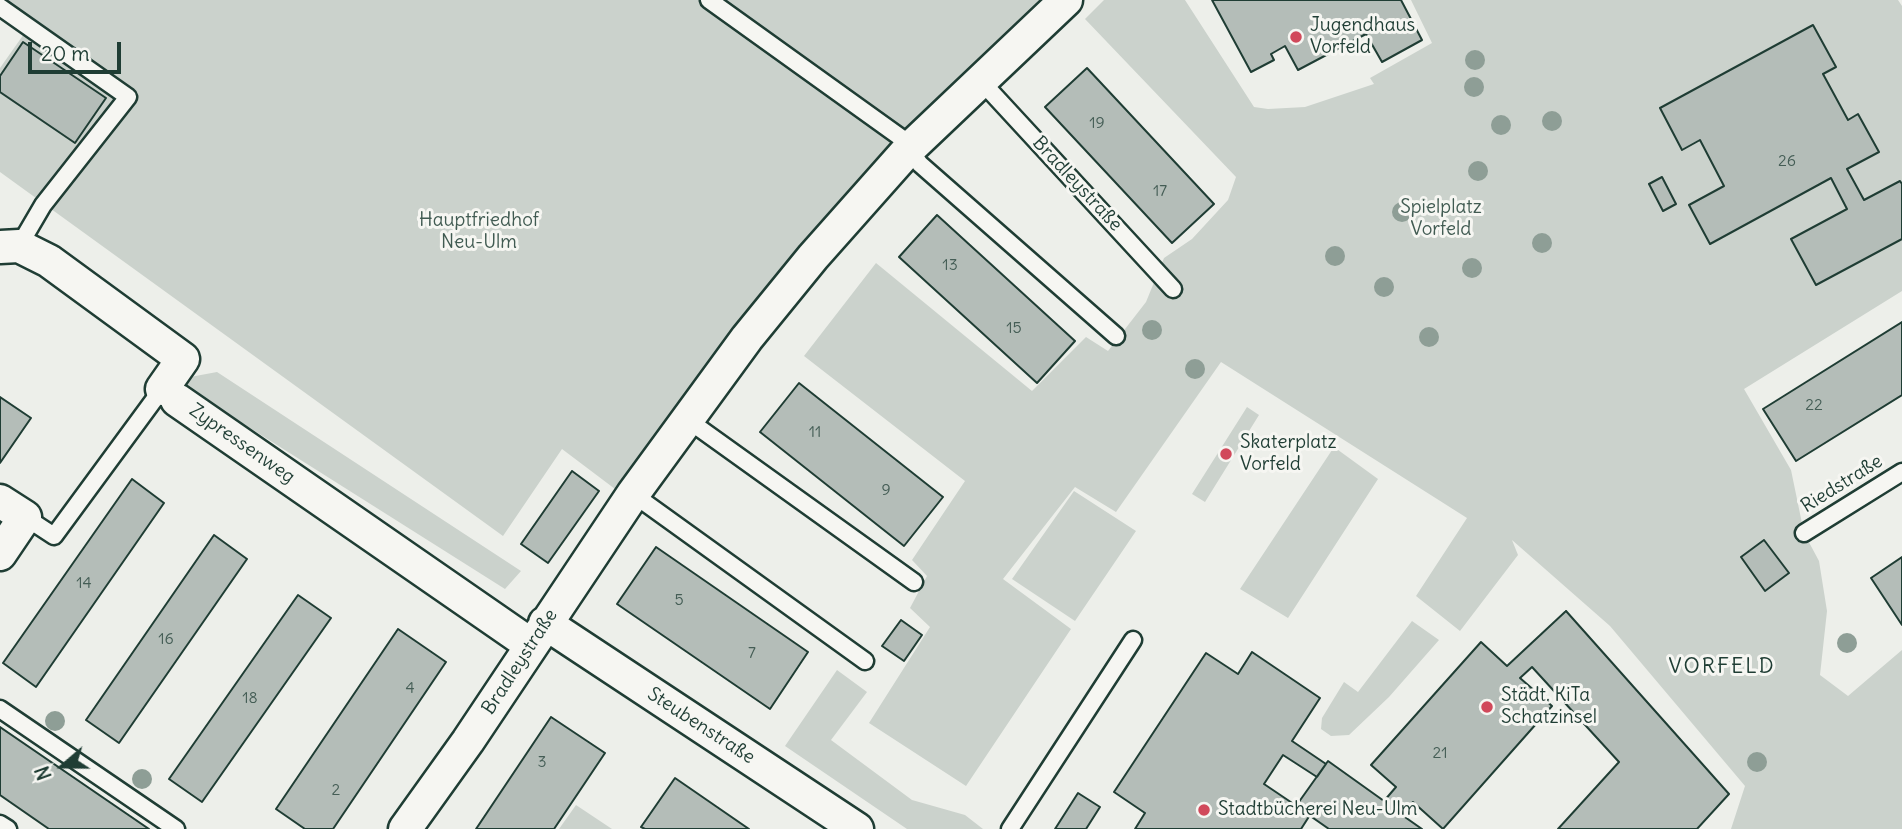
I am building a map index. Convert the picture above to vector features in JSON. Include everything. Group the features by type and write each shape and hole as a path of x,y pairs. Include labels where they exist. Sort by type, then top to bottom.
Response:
{"street":[{"name":"Bradleystraße","path":"405,829 468,741 633,494 747,338 813,257 908,150 1066,0"},
{"path":"9,246 49,261 183,359 170,394"},
{"name":"Zypressenweg","path":"170,394 538,634"},
{"path":"0,554 13,509"},
{"name":"Steubenstraße","path":"538,634 857,829"}],"lane":[{"path":"709,0 901,137 920,164 1116,336"},
{"path":"0,8 128,97 9,246"},
{"name":"Bradleystraße","path":"981,81 1173,289"},
{"path":"13,509 54,536 170,394"},
{"path":"688,420 914,582"},
{"name":"Riedstraße","path":"1804,533 1902,472"},
{"path":"633,494 865,661"},
{"path":"1010,829 1133,640"},
{"path":"0,709 176,829"},
{"path":"0,824 8,829"}],"green space":[{"name":"Hauptfriedhof Neu-Ulm","path":"0,0 1055,0 619,492 562,449 503,536 0,172 0,68 31,24"},
{"name":"Spielplatz Vorfeld","path":"1104,0 1185,0 1254,107 1268,109 1305,107 1374,84 1370,78 1432,43 1411,0 1898,0 1902,6 1902,291 1744,389 1791,470 1804,533 1819,561 1827,611 1820,675 1848,696 1902,650 1902,829 1731,829 1745,786 1610,626 1512,540 1518,555 1460,631 1416,596 1467,518 1221,362 1116,512 1075,487 1003,579 1071,629 966,786 869,723 930,627 910,608 927,576 912,560 965,481 804,356 876,263 1032,391 1086,337 1108,351 1146,302 1164,258 1192,239 1228,200 1236,177 1085,19"},
{"path":"217,372 521,571 505,589 174,380"},
{"name":"Skaterplatz Vorfeld","path":"1247,407 1259,415 1205,502 1192,494"},
{"path":"1334,447 1378,479 1288,618 1240,589"},
{"path":"1074,491 1136,531 1075,621 1012,579"},
{"path":"1412,621 1439,640 1389,697 1349,735 1331,736 1321,729 1322,718 1344,682 1358,692"},
{"path":"837,670 867,692 831,740 912,800 965,815 983,829 907,829 785,746"},
{"path":"576,805 612,829 559,829"}],"building":[{"name":"Jugendhaus Vorfeld","path":"1212,0 1401,0 1422,40 1382,62 1366,34 1298,70 1285,46 1271,54 1274,60 1251,72"},
{"path":"1813,25 1836,67 1823,74 1848,120 1858,114 1879,152 1847,169 1864,200 1900,181 1902,184 1902,239 1816,285 1791,239 1847,209 1831,178 1710,244 1689,205 1724,186 1700,140 1682,150 1660,108"},
{"path":"23,42 106,98 75,143 0,92 0,76"},
{"path":"1087,68 1214,204 1172,243 1045,107"},
{"path":"1662,177 1676,204 1663,211 1649,184"},
{"path":"937,215 1075,341 1037,383 899,257"},
{"path":"1902,322 1902,395 1796,461 1763,409"},
{"path":"799,383 943,497 904,546 760,432"},
{"path":"0,397 31,418 0,463"},
{"path":"572,471 599,491 548,563 521,544"},
{"path":"132,479 164,503 36,687 3,663"},
{"path":"214,535 247,559 119,743 86,720"},
{"path":"1764,540 1789,573 1765,591 1741,557"},
{"path":"656,547 808,652 770,709 617,604"},
{"path":"1902,557 1902,625 1871,578"},
{"path":"298,595 331,618 202,802 169,779"},
{"path":"1566,611 1729,794 1697,829 1558,829 1619,762 1532,667 1520,678 1552,706 1443,829 1413,802 1402,815 1422,829 1329,829 1296,806 1328,761 1384,801 1396,787 1371,765 1481,642 1507,666"},
{"path":"901,620 922,635 904,661 882,646"},
{"path":"398,629 446,662 333,829 305,829 276,809"},
{"path":"1252,652 1320,698 1292,741 1326,764 1317,777 1283,755 1264,784 1310,815 1301,829 1135,829 1145,813 1114,792 1206,653 1238,674"},
{"path":"551,717 605,753 554,829 476,829"},
{"path":"0,727 149,829 49,829 0,795"},
{"path":"675,778 749,829 641,827"},
{"path":"1078,793 1100,807 1086,829 1055,829"}],"place":[{"name":"Jugendhaus Vorfeld","path":"1296,37"},
{"name":"Skaterplatz Vorfeld","path":"1226,454"},
{"name":"Städt. KiTa Schatzinsel","path":"1487,707"},
{"name":"Stadtbücherei Neu-Ulm","path":"1204,810"}],"district":[{"name":"VORFELD","path":"1722,667"}]}
